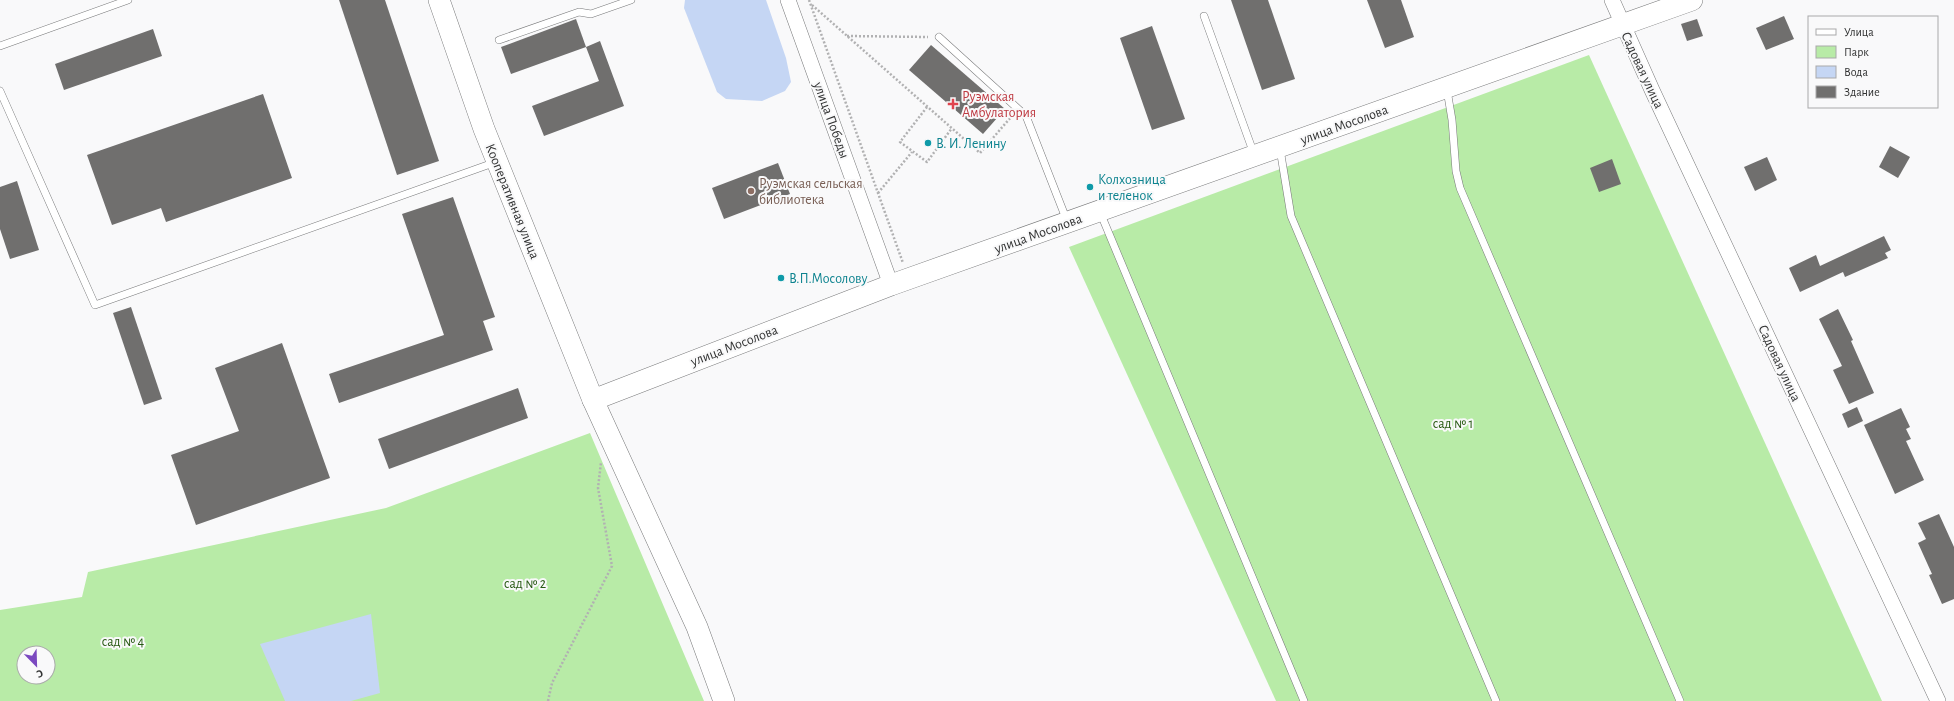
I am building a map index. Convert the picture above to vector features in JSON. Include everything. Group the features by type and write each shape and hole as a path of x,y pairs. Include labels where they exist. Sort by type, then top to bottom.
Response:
{"street":[{"name":"Кооперативная улица","path":"439,0 497,162 593,400 697,626 724,701"},
{"name":"улица Победы","path":"788,0 900,282"},
{"name":"Садовая улица","path":"1612,0 1622,25 1938,701"},
{"name":"улица Мосолова","path":"593,400 900,282 1692,0"}],"lane":[{"path":"0,46 128,0"},
{"path":"499,40 579,12 591,14 631,0"},
{"path":"1204,16 1254,156"},
{"path":"939,37 1026,116 1067,222"},
{"path":"1447,88 1452,120 1456,171 1460,188 1680,701"},
{"path":"0,91 95,305 497,162"},
{"path":"1279,147 1291,216 1496,701"},
{"path":"1099,211 1304,701"}],"path":[{"path":"809,0 878,193 900,282"},
{"path":"810,4 980,153 1018,109"},
{"path":"846,36 939,37"},
{"path":"927,107 900,142 927,162 952,128"},
{"path":"878,193 912,152"},
{"path":"548,701 552,683 612,566 598,488 601,460"}],"green space":[{"name":"сад № 1","path":"1589,55 1882,701 1276,701 1069,247"},
{"name":"сад № 2","path":"590,433 704,701 0,701 0,610 82,597 88,572 386,508"}],"water":[{"path":"685,0 766,0 786,58 791,82 785,91 762,101 726,99 717,92 684,8"},
{"path":"371,614 380,693 351,701 285,701 260,644"}],"building":[{"path":"339,0 385,0 439,161 397,175"},
{"path":"1231,0 1268,0 1295,79 1262,90"},
{"path":"1367,0 1401,0 1414,37 1385,48"},
{"path":"1784,16 1794,39 1766,50 1756,28"},
{"path":"576,19 586,47 511,74 501,47"},
{"path":"1697,19 1703,36 1687,41 1681,24"},
{"path":"1152,26 1185,119 1152,130 1120,38"},
{"path":"153,29 162,56 64,90 55,64"},
{"path":"600,41 624,106 544,136 532,106 599,81 586,47"},
{"path":"931,45 1005,109 983,134 909,70"},
{"path":"263,94 292,178 166,222 161,208 112,225 87,155"},
{"path":"1890,146 1910,157 1898,178 1879,167"},
{"path":"1767,157 1777,180 1755,191 1744,167"},
{"path":"1612,159 1621,184 1599,192 1590,168"},
{"name":"Руэмская сельская библиотека","path":"778,163 790,194 724,219 712,188"},
{"path":"17,181 39,250 10,259 0,229 0,187"},
{"path":"453,197 495,317 483,321 493,350 339,403 329,374 444,335 402,214"},
{"path":"1884,236 1891,250 1885,253 1888,258 1845,277 1843,272 1800,292 1789,268 1816,255 1820,266"},
{"path":"131,307 162,399 144,405 113,313"},
{"path":"1838,309 1853,340 1851,341 1874,393 1849,404 1833,370 1842,366 1819,319"},
{"path":"282,343 330,478 196,525 171,455 239,431 215,368"},
{"path":"518,388 528,418 389,469 378,439"},
{"path":"1857,407 1863,421 1848,428 1842,414"},
{"path":"1901,408 1910,427 1906,429 1911,439 1906,441 1924,480 1895,494 1864,425"},
{"path":"1939,514 1954,547 1954,599 1942,604 1929,575 1932,574 1918,543 1926,539 1918,523"}],"place":[{"name":"Руэмская Амбулатория","path":"953,104"},
{"name":"В. И. Ленину","path":"928,143"},
{"name":"Колхозница и теленок","path":"1090,187"},
{"name":"Руэмская сельская библиотека","path":"751,191"},
{"name":"В.П.Мосолову","path":"781,278"}],"park label":[{"name":"сад № 4","path":"123,641"}]}
